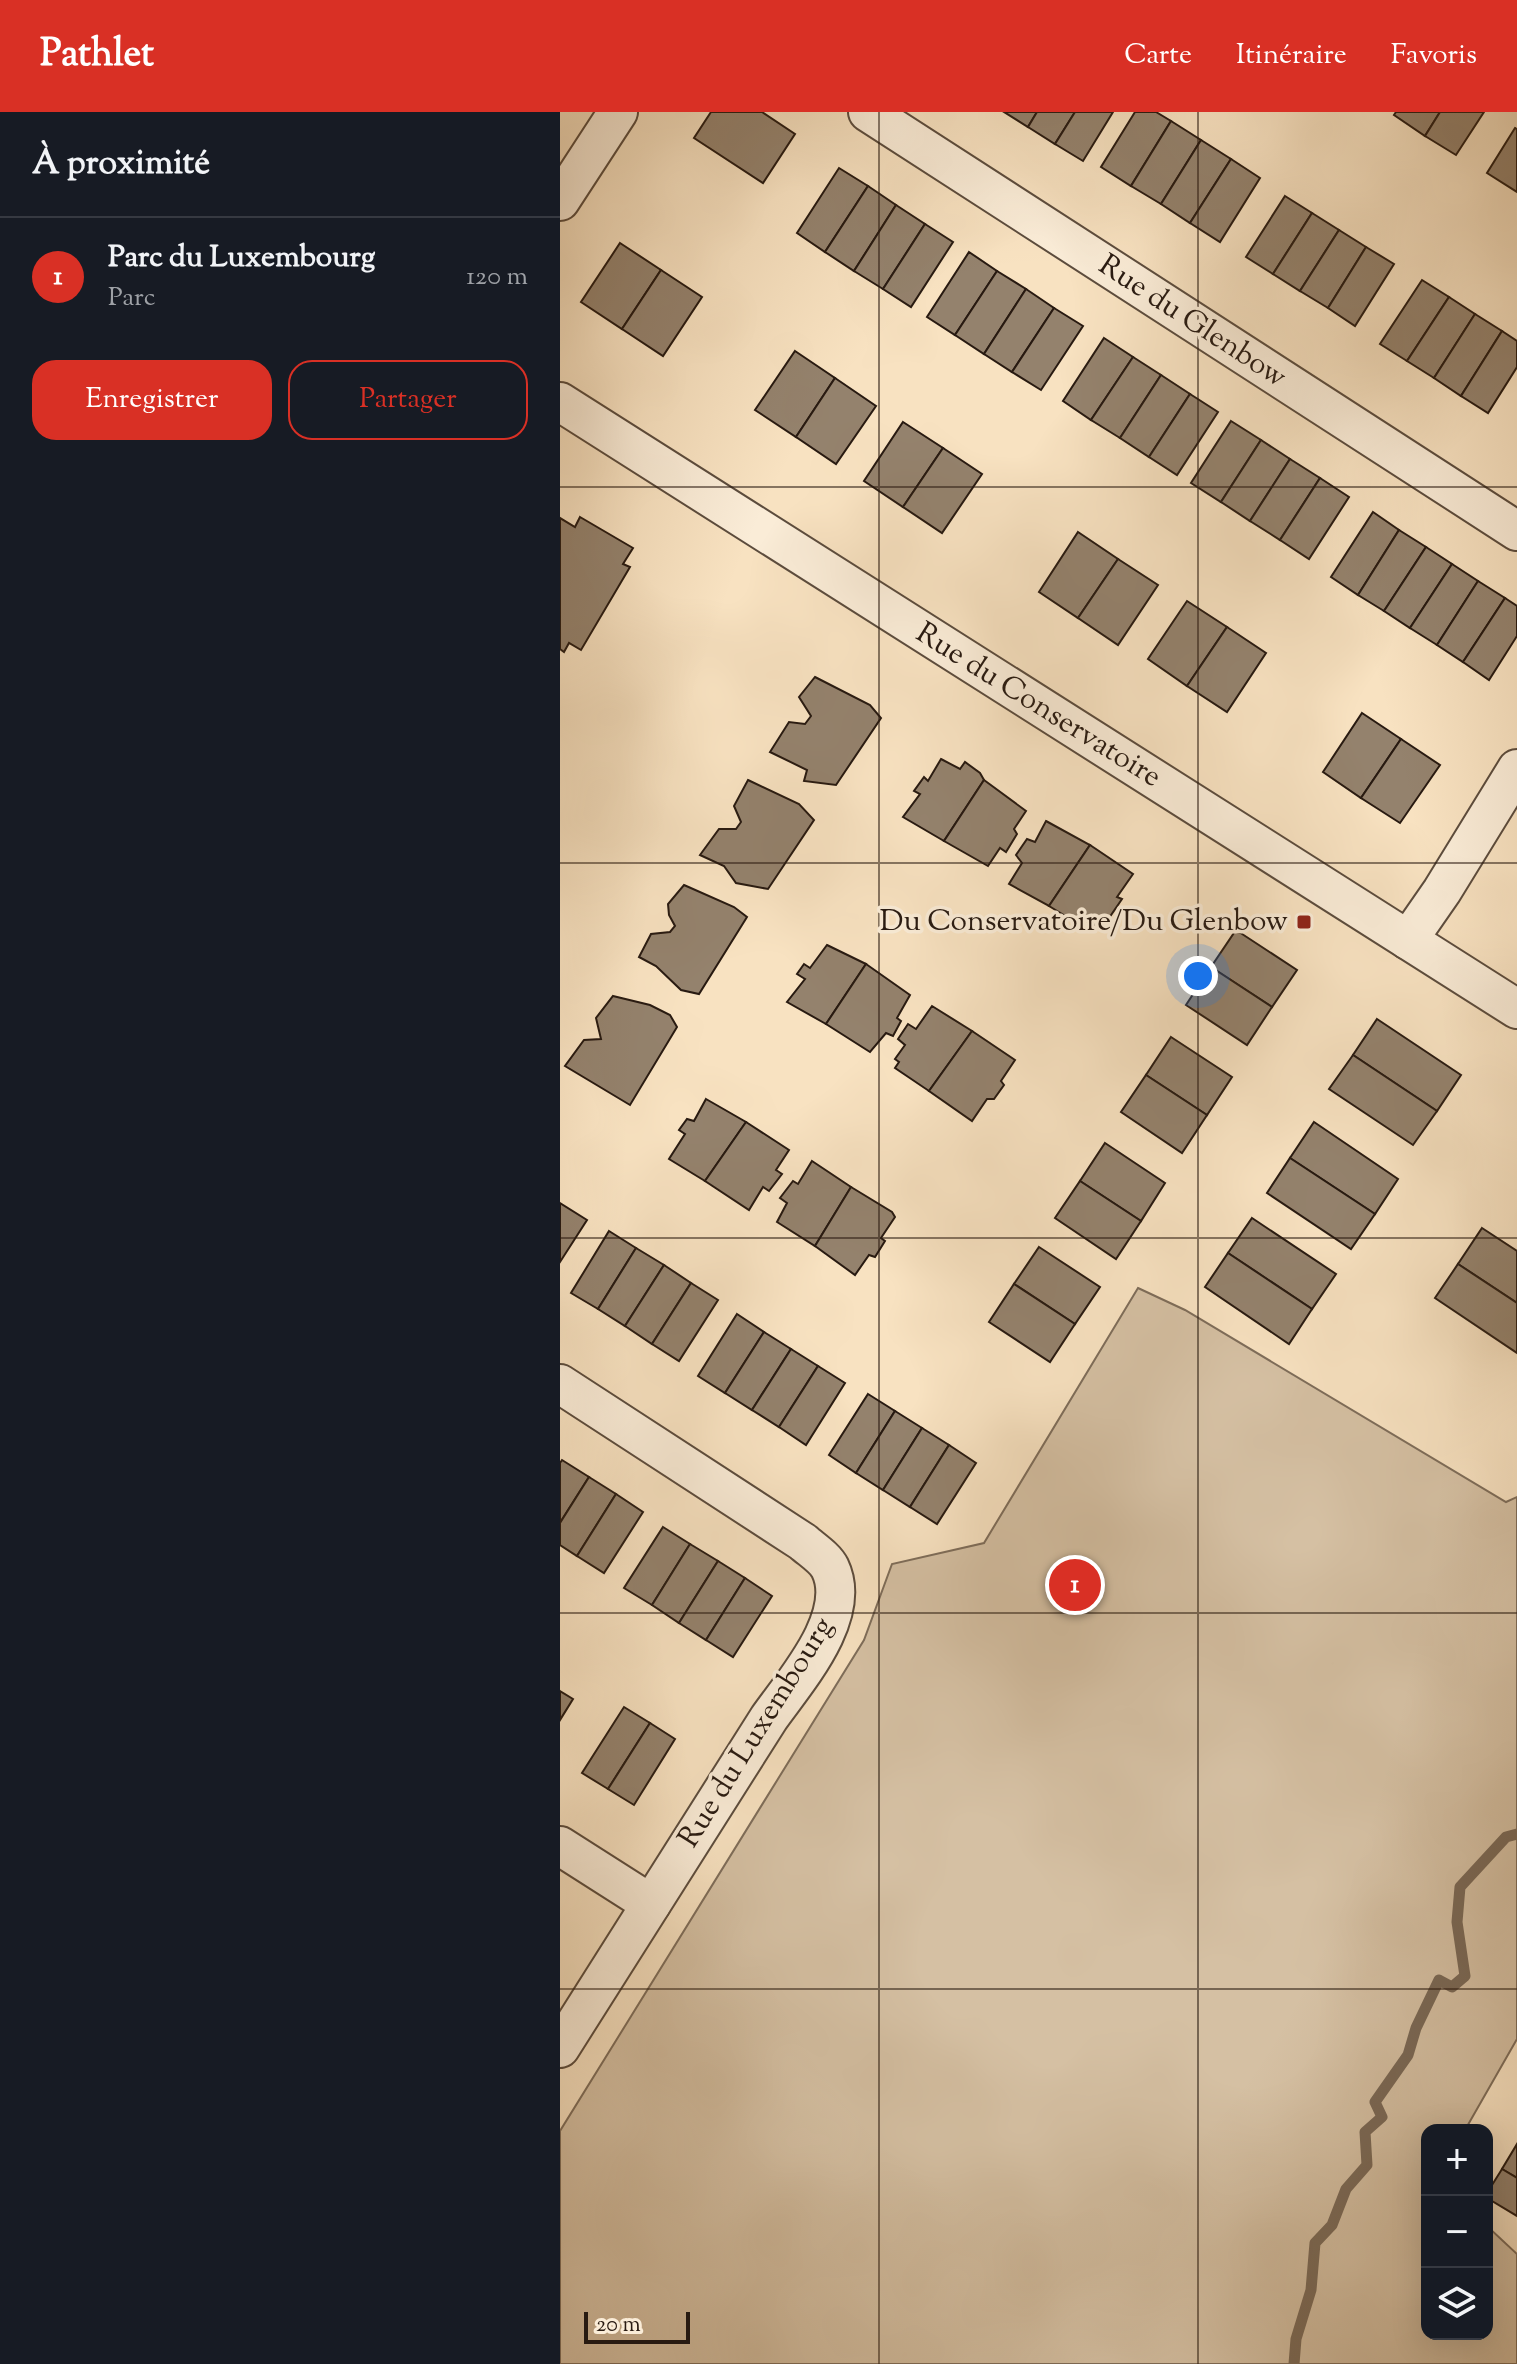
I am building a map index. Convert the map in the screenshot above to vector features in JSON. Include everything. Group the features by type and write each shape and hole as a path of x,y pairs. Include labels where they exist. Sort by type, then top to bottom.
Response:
{"street":[{"path":"560,201 618,112"},
{"name":"Rue du Glenbow","path":"868,112 1517,531"},
{"name":"Rue du Conservatoire","path":"560,402 1517,1009"},
{"path":"1408,940 1517,769"},
{"name":"Rue du Luxembourg","path":"560,1384 803,1542 828,1565 837,1589 833,1617 802,1670 560,2048"},
{"path":"560,1846 651,1904"}],"shaded area":[{"path":"1138,1288 1185,1310 1506,1502 1517,1497 1517,2039 1468,2124 1421,2124 1421,2340 1493,2340 1493,2232 1517,2254 1517,2364 560,2364 560,2131 864,1640 892,1564 984,1543"}],"building":[{"path":"711,112 762,112 795,134 763,183 694,138"},
{"path":"1004,112 1037,112 1028,127"},
{"path":"1037,112 1075,112 1055,144 1028,127"},
{"path":"1075,112 1113,112 1083,161 1055,144"},
{"path":"1135,112 1156,112 1171,121 1131,186 1101,167"},
{"path":"1396,112 1440,112 1425,136 1394,115"},
{"path":"1440,112 1484,112 1456,155 1425,136"},
{"path":"1171,121 1201,140 1161,204 1131,186"},
{"path":"1517,129 1517,192 1487,173"},
{"path":"1201,140 1231,159 1190,223 1161,204"},
{"path":"1231,159 1260,178 1220,242 1190,223"},
{"path":"839,168 868,186 825,252 797,233"},
{"path":"868,186 896,205 854,271 825,252"},
{"path":"1285,196 1312,213 1273,274 1246,257"},
{"path":"896,205 925,224 883,289 854,271"},
{"path":"1312,213 1339,230 1300,291 1273,274"},
{"path":"925,224 953,242 911,307 883,289"},
{"path":"1339,230 1366,247 1328,308 1300,291"},
{"path":"620,243 661,270 622,329 581,302"},
{"path":"1366,247 1394,264 1355,326 1328,308"},
{"path":"969,252 997,271 955,335 927,317"},
{"path":"661,270 702,297 663,356 622,329"},
{"path":"997,271 1026,289 984,354 955,335"},
{"path":"1422,280 1449,297 1407,361 1380,344"},
{"path":"1026,289 1054,308 1012,372 984,354"},
{"path":"1449,297 1475,314 1434,378 1407,361"},
{"path":"1054,308 1083,326 1041,390 1012,372"},
{"path":"1475,314 1502,331 1461,396 1434,378"},
{"path":"1502,331 1517,341 1517,367 1488,413 1461,396"},
{"path":"1104,338 1133,357 1091,420 1063,401"},
{"path":"795,351 835,378 796,437 755,410"},
{"path":"1133,357 1161,375 1120,438 1091,420"},
{"path":"1161,375 1190,394 1149,457 1120,438"},
{"path":"835,378 876,406 836,464 796,437"},
{"path":"1190,394 1218,412 1177,475 1149,457"},
{"path":"1231,421 1261,440 1221,502 1191,483"},
{"path":"903,422 943,448 903,507 864,481"},
{"path":"1261,440 1290,459 1250,521 1221,502"},
{"path":"943,448 982,474 942,533 903,507"},
{"path":"1290,459 1320,478 1280,540 1250,521"},
{"path":"1320,478 1349,497 1309,559 1280,540"},
{"path":"1373,512 1399,530 1358,595 1331,577"},
{"path":"580,517 633,548 623,564 630,567 581,650 569,643 564,652 560,649 560,518 575,527"},
{"path":"1399,530 1426,547 1384,611 1358,595"},
{"path":"1078,532 1118,559 1078,618 1039,592"},
{"path":"1426,547 1452,564 1410,628 1384,611"},
{"path":"1118,559 1158,585 1118,645 1078,618"},
{"path":"1452,564 1478,581 1437,645 1410,628"},
{"path":"1478,581 1505,598 1463,662 1437,645"},
{"path":"1505,598 1517,606 1517,636 1489,680 1463,662"},
{"path":"1187,601 1227,627 1187,686 1148,659"},
{"path":"1227,627 1266,653 1227,712 1187,686"},
{"path":"815,677 870,705 881,718 836,785 804,781 807,770 770,752 789,722 805,724 811,716 799,697"},
{"path":"1362,713 1401,739 1361,798 1323,772"},
{"path":"1401,739 1440,765 1400,823 1361,798"},
{"path":"941,759 960,769 965,762 984,780 944,841 903,817 920,794 914,791 924,777 928,781"},
{"path":"748,780 799,804 814,820 768,889 736,883 724,866 700,855 719,829 736,829 741,822 734,806"},
{"path":"984,780 1026,811 1014,829 1017,834 1006,852 1000,848 988,866 944,841"},
{"path":"1046,821 1090,845 1049,906 1009,884 1022,863 1016,855 1027,839 1035,842"},
{"path":"1090,845 1133,874 1117,897 1122,899 1109,918 1101,916 1090,931 1049,906"},
{"path":"684,885 734,907 747,917 699,994 681,990 656,966 639,957 651,934 670,932 675,926 668,904"},
{"path":"1236,930 1297,970 1272,1007 1211,967"},
{"path":"827,945 866,964 826,1024 787,1002 805,979 797,974 804,964 810,968"},
{"path":"866,964 910,995 897,1018 901,1021 893,1036 886,1033 870,1052 826,1024"},
{"path":"1211,967 1272,1007 1247,1045 1186,1005"},
{"path":"613,996 650,1005 670,1015 677,1027 630,1105 565,1066 584,1040 601,1039 596,1018"},
{"path":"932,1006 972,1031 929,1091 895,1068 899,1062 895,1059 905,1045 898,1039 908,1024 916,1029"},
{"path":"1377,1019 1461,1075 1437,1111 1353,1055"},
{"path":"972,1031 1015,1060 1001,1081 1004,1085 994,1099 987,1099 972,1121 929,1091"},
{"path":"1171,1037 1232,1077 1207,1115 1146,1075"},
{"path":"1353,1055 1437,1111 1413,1145 1329,1089"},
{"path":"1146,1075 1207,1115 1182,1153 1121,1112"},
{"path":"706,1099 746,1122 705,1181 669,1159 685,1134 679,1130 687,1119 694,1121"},
{"path":"746,1122 789,1150 776,1170 782,1174 769,1191 763,1187 749,1210 705,1181"},
{"path":"1314,1122 1398,1179 1375,1214 1290,1158"},
{"path":"1105,1143 1165,1183 1141,1221 1080,1181"},
{"path":"1290,1158 1375,1214 1351,1249 1267,1193"},
{"path":"812,1161 851,1187 815,1246 777,1222 787,1203 780,1198 793,1181 798,1184"},
{"path":"1080,1181 1141,1221 1116,1259 1055,1218"},
{"path":"851,1187 892,1212 895,1217 881,1238 885,1241 875,1257 869,1255 855,1275 815,1246"},
{"path":"560,1203 587,1220 560,1262"},
{"path":"1252,1218 1336,1274 1312,1309 1228,1253"},
{"path":"1482,1228 1517,1251 1517,1303 1458,1264"},
{"path":"609,1231 636,1248 598,1309 571,1293"},
{"path":"1039,1247 1100,1287 1075,1324 1014,1284"},
{"path":"636,1248 664,1265 625,1326 598,1309"},
{"path":"1228,1253 1312,1309 1289,1344 1205,1287"},
{"path":"1458,1264 1517,1303 1517,1353 1435,1298"},
{"path":"664,1265 691,1283 652,1344 625,1326"},
{"path":"691,1283 718,1300 679,1361 652,1344"},
{"path":"1014,1284 1075,1324 1050,1362 989,1322"},
{"path":"737,1314 764,1332 725,1393 698,1376"},
{"path":"764,1332 791,1349 752,1410 725,1393"},
{"path":"791,1349 818,1366 779,1427 752,1410"},
{"path":"818,1366 845,1383 806,1445 779,1427"},
{"path":"868,1394 895,1411 856,1473 829,1455"},
{"path":"895,1411 922,1428 883,1490 856,1473"},
{"path":"922,1428 949,1445 910,1507 883,1490"},
{"path":"949,1445 976,1463 937,1524 910,1507"},
{"path":"562,1460 589,1477 560,1523 560,1463"},
{"path":"589,1477 616,1494 577,1556 560,1545 560,1523"},
{"path":"616,1494 643,1512 604,1573 577,1556"},
{"path":"663,1527 690,1544 652,1605 624,1588"},
{"path":"690,1544 718,1561 679,1623 652,1605"},
{"path":"718,1561 745,1578 706,1640 679,1623"},
{"path":"745,1578 772,1596 733,1657 706,1640"},
{"path":"560,1691 573,1699 560,1720"},
{"path":"624,1707 650,1723 608,1789 582,1773"},
{"path":"650,1723 675,1739 634,1805 608,1789"},
{"path":"1517,2144 1517,2178 1502,2169"},
{"path":"1502,2169 1517,2178 1517,2216 1493,2202 1493,2183"}],"waterway":[{"path":"1294,2364 1296,2339 1311,2290 1315,2243 1332,2225 1346,2189 1367,2165 1365,2132 1382,2117 1375,2102 1408,2055 1416,2028 1439,1980 1452,1987 1465,1976 1457,1922 1460,1887 1506,1837 1517,1834"}],"place":[{"name":"Du Conservatoire/Du Glenbow","path":"1304,922"},
{"name":"Parc du Luxembourg","path":"1075,1585"}]}
